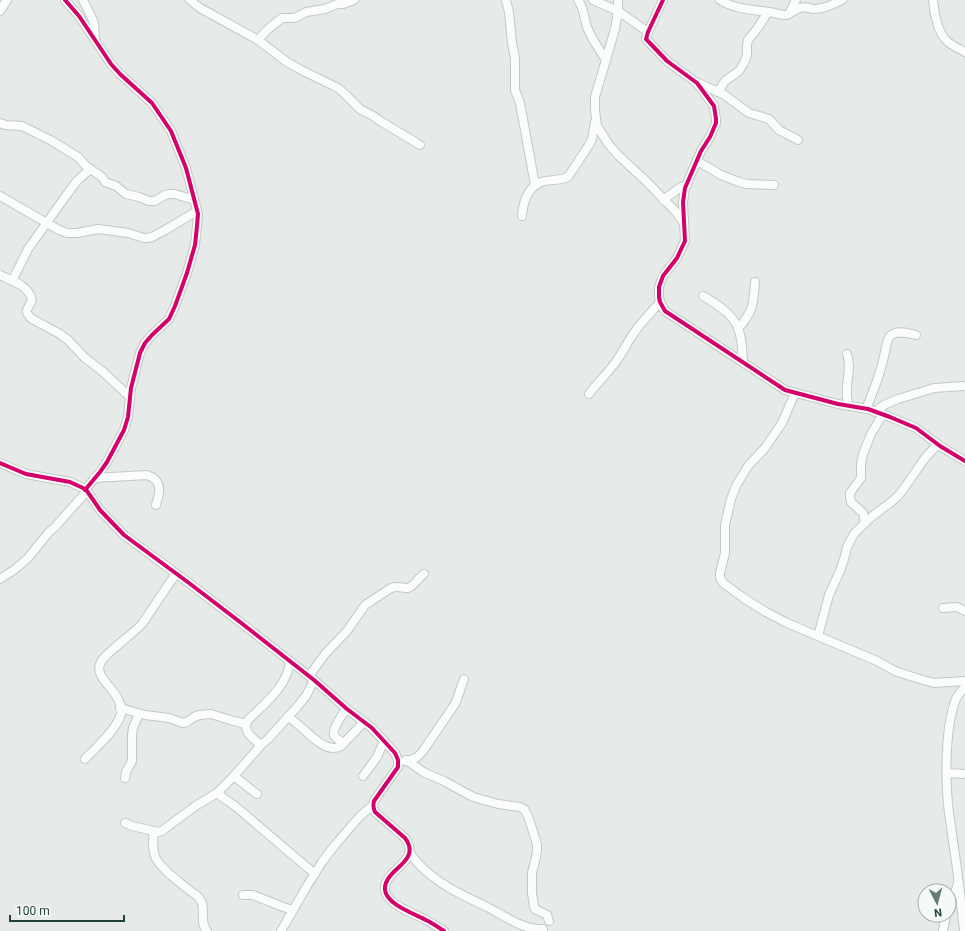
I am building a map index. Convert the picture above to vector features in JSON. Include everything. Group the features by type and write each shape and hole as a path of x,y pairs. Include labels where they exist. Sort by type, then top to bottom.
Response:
{"street":[{"path":"0,11 8,0"},
{"path":"0,578 14,570 28,558 49,532 55,527 100,472 121,437 128,417 131,388 140,353 145,343 169,319 175,306 187,273 197,226 197,211 186,168 172,131 152,103 111,64 79,16 65,0"},
{"path":"83,0 94,23 95,40"},
{"path":"190,0 200,8 258,40 287,62 341,90 359,108 420,144"},
{"path":"258,40 268,29 282,18 293,18 306,12 325,9 337,4 343,4 354,0"},
{"path":"506,0 515,58 515,90 520,103 535,185"},
{"path":"578,0 582,5 587,27 606,60"},
{"path":"593,0 618,11 648,32"},
{"path":"618,0 618,11 614,29 595,97 598,128 609,145 676,212 684,224"},
{"path":"663,0 646,39 662,56 697,83 718,92 749,113 769,119 779,130 798,140"},
{"path":"720,0 724,3 760,12 786,15 801,8 808,7 814,9 825,7 842,0"},
{"path":"789,14 796,0"},
{"path":"933,0 936,18 942,35 947,41 965,52"},
{"path":"718,92 724,81 738,71 744,63 747,55 748,40 768,12"},
{"path":"697,83 714,106 716,122 687,185 683,202 685,241 677,258 663,276 659,286 660,302 665,312 785,390 879,413 916,428 965,461"},
{"path":"522,216 522,209 526,197 535,185 540,182 564,179 568,177 592,139 596,118"},
{"path":"0,123 5,125 22,126 40,135 78,157 86,166 102,177 105,182 116,186 128,195 152,201 165,195 175,194 194,200"},
{"path":"697,161 711,168 721,176 738,182 747,184 774,185"},
{"path":"12,281 28,249 77,181 90,168"},
{"path":"663,200 681,187 687,185"},
{"path":"0,196 59,230 67,233 77,233 98,229 128,233 147,238 167,229 197,211"},
{"path":"0,275 24,287 31,297 32,301 27,309 28,316 68,340 85,358 102,371 130,397"},
{"path":"738,329 746,320 752,307 755,282"},
{"path":"703,296 732,317 736,323 742,342 743,362"},
{"path":"589,394 614,365 638,327 660,302"},
{"path":"866,409 880,373 890,336 894,333 916,335"},
{"path":"847,354 849,364 849,378 847,387 848,405"},
{"path":"865,523 863,513 851,502 850,493 860,478 863,454 879,413 884,405 934,388 965,386"},
{"path":"796,393 782,423 765,448 748,466 736,486 731,499 725,525 725,553 720,578 727,586 766,612 895,670 913,677 934,682 965,681"},
{"path":"818,636 829,595 840,571 847,547 854,534 875,514 890,504 898,496 925,458 938,444"},
{"path":"0,464 26,474 70,482 86,490 100,510 135,544 212,600 311,678 372,728 402,761 473,797 505,806 520,807 524,809 528,816 537,844 536,857 532,873 532,893 534,906 535,909 547,915 549,921"},
{"path":"94,478 147,475 153,477 157,480 160,490 156,505"},
{"path":"85,759 110,733 121,713 116,694 102,677 99,669 100,662 142,623 176,574"},
{"path":"125,823 158,832 162,831 197,805 217,793 306,696 311,678 325,654 348,631 365,605 391,588 396,586 407,588 411,586 424,574"},
{"path":"943,608 957,607 965,611"},
{"path":"261,745 247,731 245,727 246,724 279,687 288,673 290,661"},
{"path":"282,931 315,874 335,845 360,816 373,805 377,796 402,761 413,759 423,751 455,704 464,679"},
{"path":"964,931 964,917 950,819 947,773 948,735 951,716 956,699 965,687"},
{"path":"120,708 152,717 169,718 183,723 199,715 211,714 246,724"},
{"path":"344,743 334,736 333,733 340,718 347,709"},
{"path":"125,778 126,772 132,761 132,735 139,714"},
{"path":"288,716 311,736 323,745 330,748 338,748 341,746 364,722"},
{"path":"363,776 377,757 384,741"},
{"path":"947,773 965,774"},
{"path":"234,776 258,794"},
{"path":"217,793 224,800 235,806 315,874"},
{"path":"373,805 376,812 405,838 409,846 410,853 426,871 469,899 518,923 533,929 543,929"},
{"path":"154,831 153,844 155,858 158,863 198,897 203,906 204,928 208,931"},
{"path":"410,853 389,878 386,884 386,895 394,903 444,931"},
{"path":"957,884 958,880"},
{"path":"243,894 253,895 294,910"}],"cycle path":[{"path":"65,0 79,16 111,64 152,103 171,131 186,168 198,214 195,245 175,306 169,319 145,343 140,353 131,388 128,417 124,430 107,462 85,490"},
{"path":"663,0 646,39 667,61 697,83 714,106 716,119 716,123 710,137 701,151 685,188 683,202 685,241 677,258 663,276 659,287 660,302 665,311 785,390 838,404 868,409 890,417 916,428 940,446 965,461"},
{"path":"0,463 26,474 70,482 83,488 87,491 100,510 124,535 240,622 372,728 395,753 398,760 398,767 374,801 374,809 375,812 405,838 409,846 409,853 406,859 390,876 386,883 385,890 390,900 444,931"}]}
